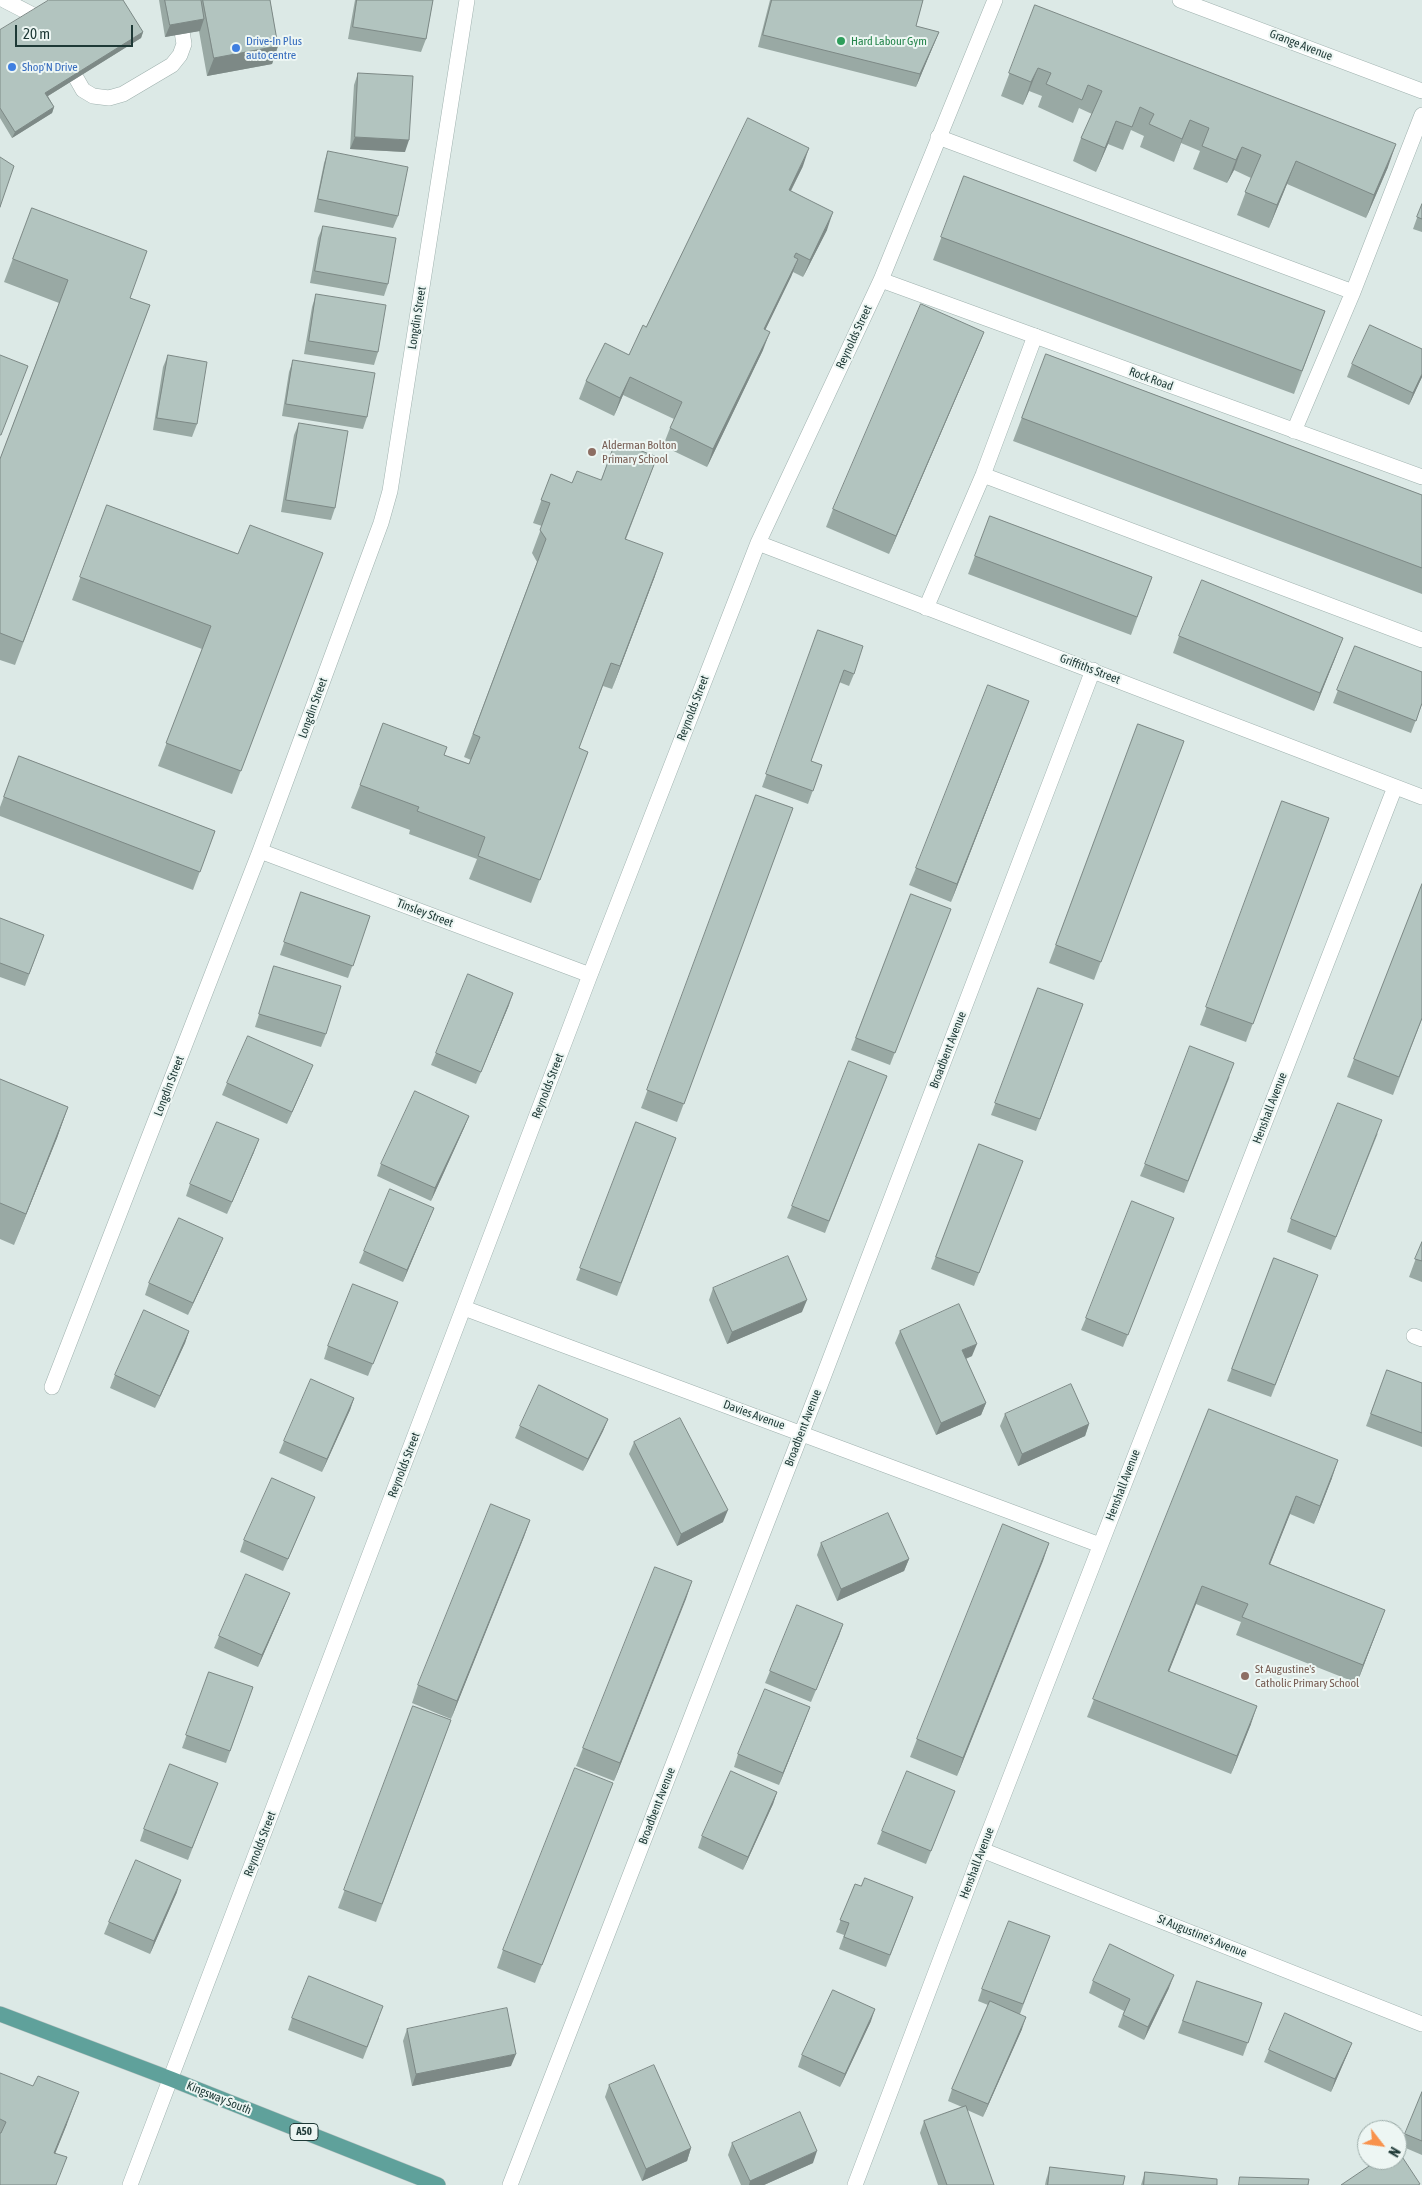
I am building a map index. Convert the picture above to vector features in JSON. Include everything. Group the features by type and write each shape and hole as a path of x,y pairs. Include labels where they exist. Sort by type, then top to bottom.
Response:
{"main road":[{"name":"Kingsway South","path":"0,2014 171,2079 438,2185"}],"street":[{"path":"4,0 33,15 56,42 83,90 93,96 109,98 123,94 172,65 180,55 184,44 176,0"},
{"name":"Longdin Street","path":"52,1387 260,851 381,523 390,491 467,0"},
{"name":"Reynolds Street","path":"130,2185 590,975 758,543 881,280 995,0"},
{"name":"Grange Avenue","path":"1180,0 1204,4 1422,91"},
{"path":"1294,431 1353,292 1422,115"},
{"path":"938,137 1353,292"},
{"name":"Rock Road","path":"881,280 1422,478"},
{"path":"926,608 983,474 1035,336"},
{"path":"983,474 1422,640"},
{"name":"Griffiths Street","path":"758,543 1422,797"},
{"name":"Broadbent Avenue","path":"510,2185 802,1432 1092,670"},
{"name":"Henshall Avenue","path":"855,2185 982,1850 1395,787"},
{"name":"Tinsley Street","path":"260,851 590,975"},
{"name":"Davies Avenue","path":"464,1308 802,1432 1100,1545"},
{"name":"St Augustine's Avenue","path":"982,1850 1422,2024"}],"building":[{"path":"49,0 123,0 143,32 45,93 54,107 15,132 0,108 0,30"},
{"path":"165,0 201,0 204,19 170,25"},
{"name":"Drive-In Plus auto centre","path":"203,0 270,0 278,46 214,58"},
{"path":"357,0 433,0 426,39 353,27"},
{"name":"Hard Labour Gym","path":"772,0 923,0 916,26 939,32 920,74 763,35"},
{"path":"1035,5 1396,144 1374,195 1296,161 1277,205 1245,192 1261,155 1242,147 1236,160 1202,146 1209,128 1190,120 1182,139 1149,124 1154,114 1140,107 1132,127 1116,121 1105,148 1081,138 1102,91 1088,85 1082,100 1046,84 1051,73 1038,68 1031,82 1009,73"},
{"path":"358,73 413,76 409,140 355,137"},
{"path":"748,118 809,148 789,190 833,212 810,260 796,253 794,257 798,259 764,329 770,332 713,449 670,428 682,402 630,377 620,398 586,381 605,343 629,355 643,325 646,327"},
{"path":"328,151 408,167 398,216 318,199"},
{"path":"0,157 14,166 0,207"},
{"path":"964,176 1325,311 1302,371 941,237"},
{"path":"1422,204 1422,219 1417,217"},
{"path":"32,208 147,251 130,298 150,305 23,642 0,633 0,459 68,280 13,259"},
{"path":"323,226 396,238 388,284 315,271"},
{"path":"316,294 386,305 378,352 309,341"},
{"path":"921,304 984,332 896,536 833,509"},
{"path":"1370,325 1422,349 1422,374 1413,393 1352,364"},
{"path":"1046,354 1422,495 1422,568 1022,418"},
{"path":"0,355 28,366 1,435 0,435"},
{"path":"168,355 207,362 197,424 157,418"},
{"path":"293,360 375,373 367,417 286,404"},
{"path":"299,423 348,431 335,508 286,500"},
{"path":"616,441 657,457 625,539 663,553 620,666 611,663 579,748 588,752 540,880 478,856 485,837 417,811 419,807 360,785 383,723 447,747 444,755 469,764 480,737 473,734 546,539 540,530 550,503 541,500 551,474 572,483 577,471 601,480"},
{"path":"107,505 238,554 250,525 323,553 241,771 166,743 211,626 80,577"},
{"path":"990,516 1152,577 1137,617 975,556"},
{"path":"1202,580 1343,638 1320,693 1179,636"},
{"path":"818,630 863,646 854,674 844,670 811,761 822,765 813,791 766,774"},
{"path":"1355,646 1422,672 1422,703 1416,721 1337,690"},
{"path":"988,685 1029,701 957,884 916,868"},
{"path":"1138,724 1184,741 1101,962 1056,945"},
{"path":"19,756 215,831 200,872 4,797"},
{"path":"756,795 793,808 684,1104 647,1090"},
{"path":"1282,801 1329,818 1253,1024 1206,1007"},
{"path":"1422,884 1422,1018 1399,1077 1354,1059"},
{"path":"301,892 370,916 353,966 284,942"},
{"path":"911,894 951,909 895,1053 856,1038"},
{"path":"0,918 44,935 29,974 0,963"},
{"path":"274,966 341,986 326,1034 259,1014"},
{"path":"468,974 513,993 481,1072 436,1053"},
{"path":"1038,988 1083,1004 1040,1119 995,1103"},
{"path":"248,1036 313,1065 292,1112 227,1083"},
{"path":"1190,1046 1234,1063 1188,1181 1145,1164"},
{"path":"849,1061 887,1076 829,1221 792,1206"},
{"path":"0,1079 68,1107 26,1214 0,1203"},
{"path":"415,1091 469,1116 435,1188 381,1164"},
{"path":"1338,1103 1382,1120 1336,1237 1291,1219"},
{"path":"217,1122 259,1139 232,1202 190,1184"},
{"path":"636,1122 676,1138 621,1283 580,1268"},
{"path":"979,1144 1023,1161 979,1273 936,1257"},
{"path":"390,1189 434,1208 407,1270 364,1251"},
{"path":"1132,1201 1174,1218 1128,1335 1086,1318"},
{"path":"179,1218 223,1238 193,1303 149,1283"},
{"path":"1422,1242 1422,1261 1415,1259"},
{"path":"788,1256 807,1300 732,1332 713,1288"},
{"path":"1274,1258 1318,1275 1275,1385 1232,1369"},
{"path":"353,1284 398,1302 373,1364 328,1346"},
{"path":"959,1304 977,1344 962,1350 986,1403 941,1423 900,1331"},
{"path":"144,1310 189,1331 160,1396 115,1375"},
{"path":"1387,1370 1422,1383 1422,1433 1371,1414"},
{"path":"311,1379 354,1398 327,1459 284,1441"},
{"path":"1071,1384 1089,1424 1022,1454 1005,1414"},
{"path":"539,1385 608,1419 588,1459 520,1426"},
{"path":"1209,1409 1338,1460 1320,1506 1296,1496 1269,1564 1385,1610 1363,1665 1242,1617 1248,1604 1202,1586 1168,1671 1257,1706 1237,1756 1093,1699"},
{"path":"680,1418 728,1510 681,1534 634,1442"},
{"path":"272,1478 315,1497 288,1559 244,1540"},
{"path":"491,1504 530,1520 457,1701 418,1685"},
{"path":"888,1513 909,1559 841,1589 821,1543"},
{"path":"1003,1524 1049,1543 963,1758 917,1739"},
{"path":"655,1567 692,1581 620,1763 583,1748"},
{"path":"246,1574 290,1593 262,1655 219,1636"},
{"path":"797,1605 843,1624 816,1690 770,1671"},
{"path":"209,1672 253,1687 230,1751 186,1735"},
{"path":"765,1689 810,1707 783,1773 738,1754"},
{"path":"413,1706 451,1720 382,1904 344,1890"},
{"path":"170,1764 218,1783 192,1848 144,1829"},
{"path":"575,1768 613,1783 542,1965 503,1950"},
{"path":"731,1771 777,1792 748,1857 702,1836"},
{"path":"907,1771 955,1791 931,1851 882,1831"},
{"path":"136,1860 181,1880 154,1941 109,1922"},
{"path":"865,1878 913,1897 890,1955 844,1937 849,1923 840,1920 855,1884 861,1886"},
{"path":"1009,1921 1050,1936 1023,2004 982,1989"},
{"path":"1110,1944 1174,1975 1148,2027 1123,2015 1130,1999 1093,1981"},
{"path":"309,1976 383,2006 367,2047 292,2018"},
{"path":"1197,1981 1262,2003 1248,2043 1183,2021"},
{"path":"833,1990 875,2009 845,2074 802,2055"},
{"path":"990,2001 1026,2017 988,2104 952,2089"},
{"path":"507,2008 516,2054 416,2074 407,2029"},
{"path":"1285,2013 1352,2043 1335,2079 1269,2050"},
{"path":"654,2065 691,2148 646,2169 609,2085"},
{"path":"0,2073 33,2086 38,2076 79,2092 54,2153 67,2157 56,2185 0,2185 0,2133 6,2122 0,2119"},
{"path":"1422,2092 1422,2141 1407,2135 1407,2129"},
{"path":"966,2106 994,2185 947,2185 924,2121"},
{"path":"800,2112 817,2151 750,2181 732,2143"},
{"path":"1407,2164 1420,2184 1418,2185 1341,2185 1363,2170 1407,2170"},
{"path":"1050,2167 1125,2176 1123,2185 1048,2185"},
{"path":"1145,2172 1217,2179 1217,2185 1144,2185"},
{"path":"1240,2177 1309,2179 1308,2185 1239,2185"}],"place":[{"name":"Hard Labour Gym","path":"841,41"},
{"name":"Drive-In Plus auto centre","path":"236,48"},
{"name":"Shop'N Drive","path":"12,67"},
{"name":"Alderman Bolton Primary School","path":"592,452"},
{"name":"St Augustine's Catholic Primary School","path":"1245,1676"}]}
